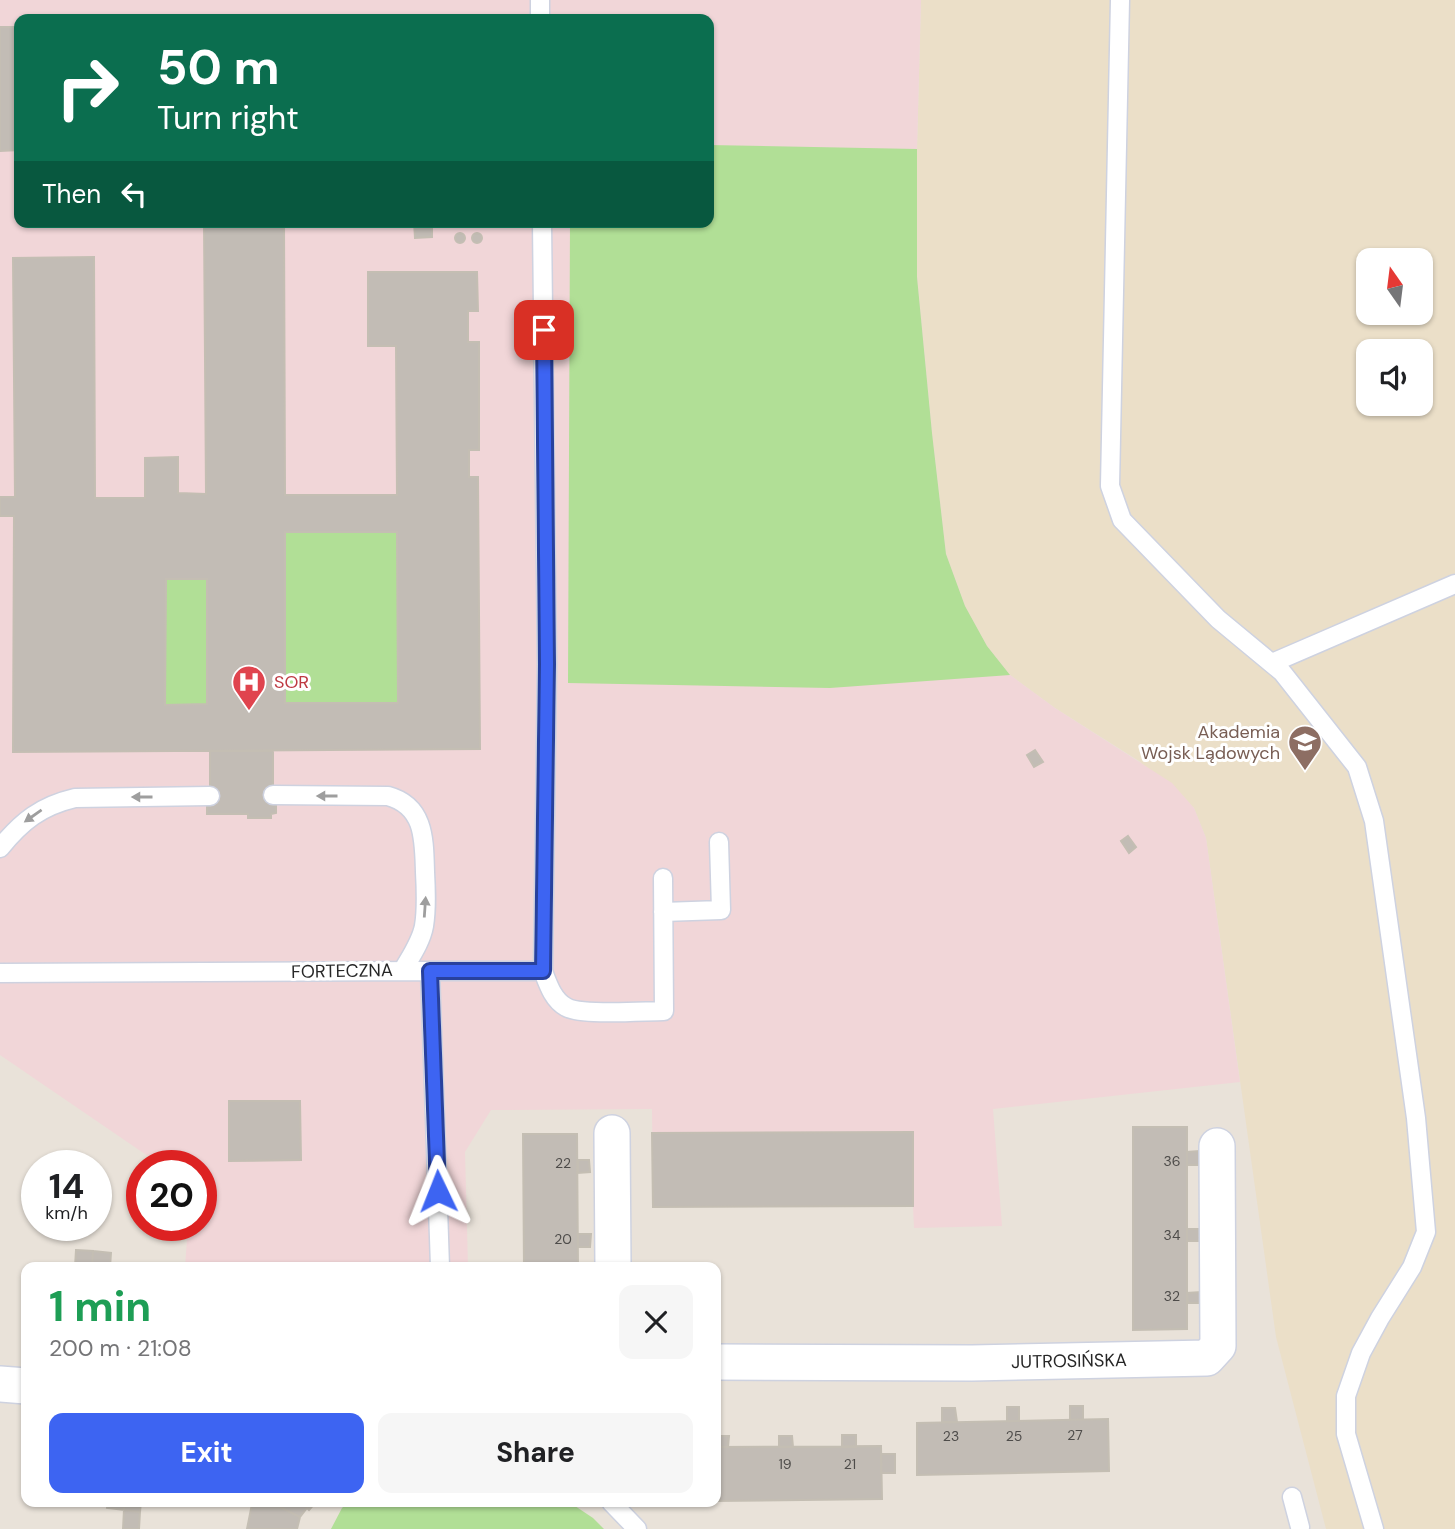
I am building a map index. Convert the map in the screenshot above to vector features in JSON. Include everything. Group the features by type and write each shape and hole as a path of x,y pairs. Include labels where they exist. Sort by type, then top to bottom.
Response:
{"street":[{"path":"611,1133 613,1262"},
{"name":"JUTROSIŃSKA","path":"721,1362 972,1363 1207,1358 1217,1346 1217,1146"},
{"path":"0,1384 21,1386"}],"lane":[{"path":"1120,0 1110,485 1122,520 1218,619 1282,672 1357,767 1374,821 1416,1118 1426,1232 1412,1267 1361,1353 1346,1396 1346,1434 1374,1529"},
{"path":"542,228 547,664 543,971 552,994 566,1008 585,1012 664,1011 663,878"},
{"path":"1272,663 1455,584"},
{"path":"273,795 388,796 405,802 413,812 422,827 426,901 424,928 403,970"},
{"path":"0,848 34,814 75,797 210,796"},
{"path":"663,912 721,910 719,842"},
{"path":"430,971 440,1262"},
{"name":"FORTECZNA","path":"0,973 543,971"},
{"path":"1292,1497 1298,1528"},
{"path":"616,1507 637,1529"}],"shaded area":[{"path":"0,0 921,0 917,277 946,554 965,606 987,646 1010,675 1055,708 1172,783 1194,808 1206,838 1240,1082 993,1109 1002,1226 914,1228 913,1206 653,1207 652,1109 491,1110 465,1152 468,1262 185,1262 187,1241 217,1241 217,1150 139,1150 0,1055"},
{"name":"Akademia Wojsk Lądowych","path":"921,0 1455,0 1455,1529 1326,1529 1276,1337 1206,838 1194,808 1139,761 1055,708 1010,675 987,646 965,606 946,554 917,277"}],"green space":[{"path":"714,145 917,149 917,277 946,554 965,606 987,646 1010,675 830,688 568,683 570,228 714,228"},
{"path":"285,532 397,532 398,703 285,703"},
{"path":"166,579 207,579 207,704 165,705"},
{"path":"576,1507 604,1529 331,1529 342,1508"}],"building":[{"path":"0,27 14,27 14,150 0,151"},
{"path":"204,228 284,228 285,495 397,495 396,346 368,346 368,272 477,272 478,311 468,311 468,342 479,342 479,450 469,450 469,477 478,477 480,749 13,752 14,516 0,516 0,497 15,497 13,258 94,257 95,498 145,498 145,458 178,457 178,493 206,494","holes":["285,532 397,532 398,703 285,703","166,579 207,579 207,704 165,705"]},
{"path":"414,228 432,228 432,237 415,238"},
{"path":"460,233 464,234 464,242 460,243 456,242 455,238 456,234"},
{"path":"477,233 481,234 481,242 477,243 473,242 472,238 473,234"},
{"path":"1035,750 1043,762 1034,767 1027,755"},
{"path":"210,751 273,751 273,804 276,804 276,813 271,814 271,818 248,818 248,814 207,814 207,804 210,805"},
{"path":"1128,836 1136,847 1129,853 1121,841"},
{"path":"229,1101 300,1101 301,1160 229,1161"},
{"path":"1133,1127 1187,1127 1187,1329 1133,1330"},
{"path":"913,1132 913,1206 653,1207 652,1133"},
{"path":"523,1134 577,1134 578,1262 524,1262"},
{"path":"1199,1151 1199,1165 1187,1165 1187,1152"},
{"path":"578,1160 589,1160 590,1172 578,1173"},
{"path":"1187,1229 1199,1229 1199,1241 1187,1241"},
{"path":"578,1234 591,1234 590,1247 578,1247"},
{"path":"76,1250 93,1251 92,1262 75,1262"},
{"path":"93,1251 111,1253 110,1262 92,1262"},
{"path":"1201,1292 1201,1303 1188,1303 1187,1293"},
{"path":"1070,1406 1083,1406 1083,1420 1070,1420"},
{"path":"1007,1407 1019,1407 1019,1421 1007,1421"},
{"path":"942,1408 955,1408 957,1422 942,1422"},
{"path":"1108,1419 1109,1471 917,1475 917,1423"},
{"path":"842,1435 856,1435 856,1447 842,1447"},
{"path":"721,1436 729,1436 728,1447 721,1447"},
{"path":"779,1436 792,1436 793,1447 779,1447"},
{"path":"881,1446 882,1499 721,1501 721,1447"},
{"path":"881,1454 895,1454 895,1473 881,1473"},
{"path":"107,1507 124,1507 124,1510"},
{"path":"124,1507 140,1507 140,1512 124,1510"},
{"path":"251,1507 280,1507 300,1517 297,1529 247,1529"},
{"path":"280,1507 312,1507 309,1510 307,1508 300,1517"},
{"path":"124,1510 140,1512 139,1529 123,1529"}],"place":[{"name":"SOR","path":"249,712"},
{"name":"Akademia Wojsk Lądowych","path":"1305,772"}],"route":[{"path":"438,1191 430,971 543,971 547,664 544,330"}]}
